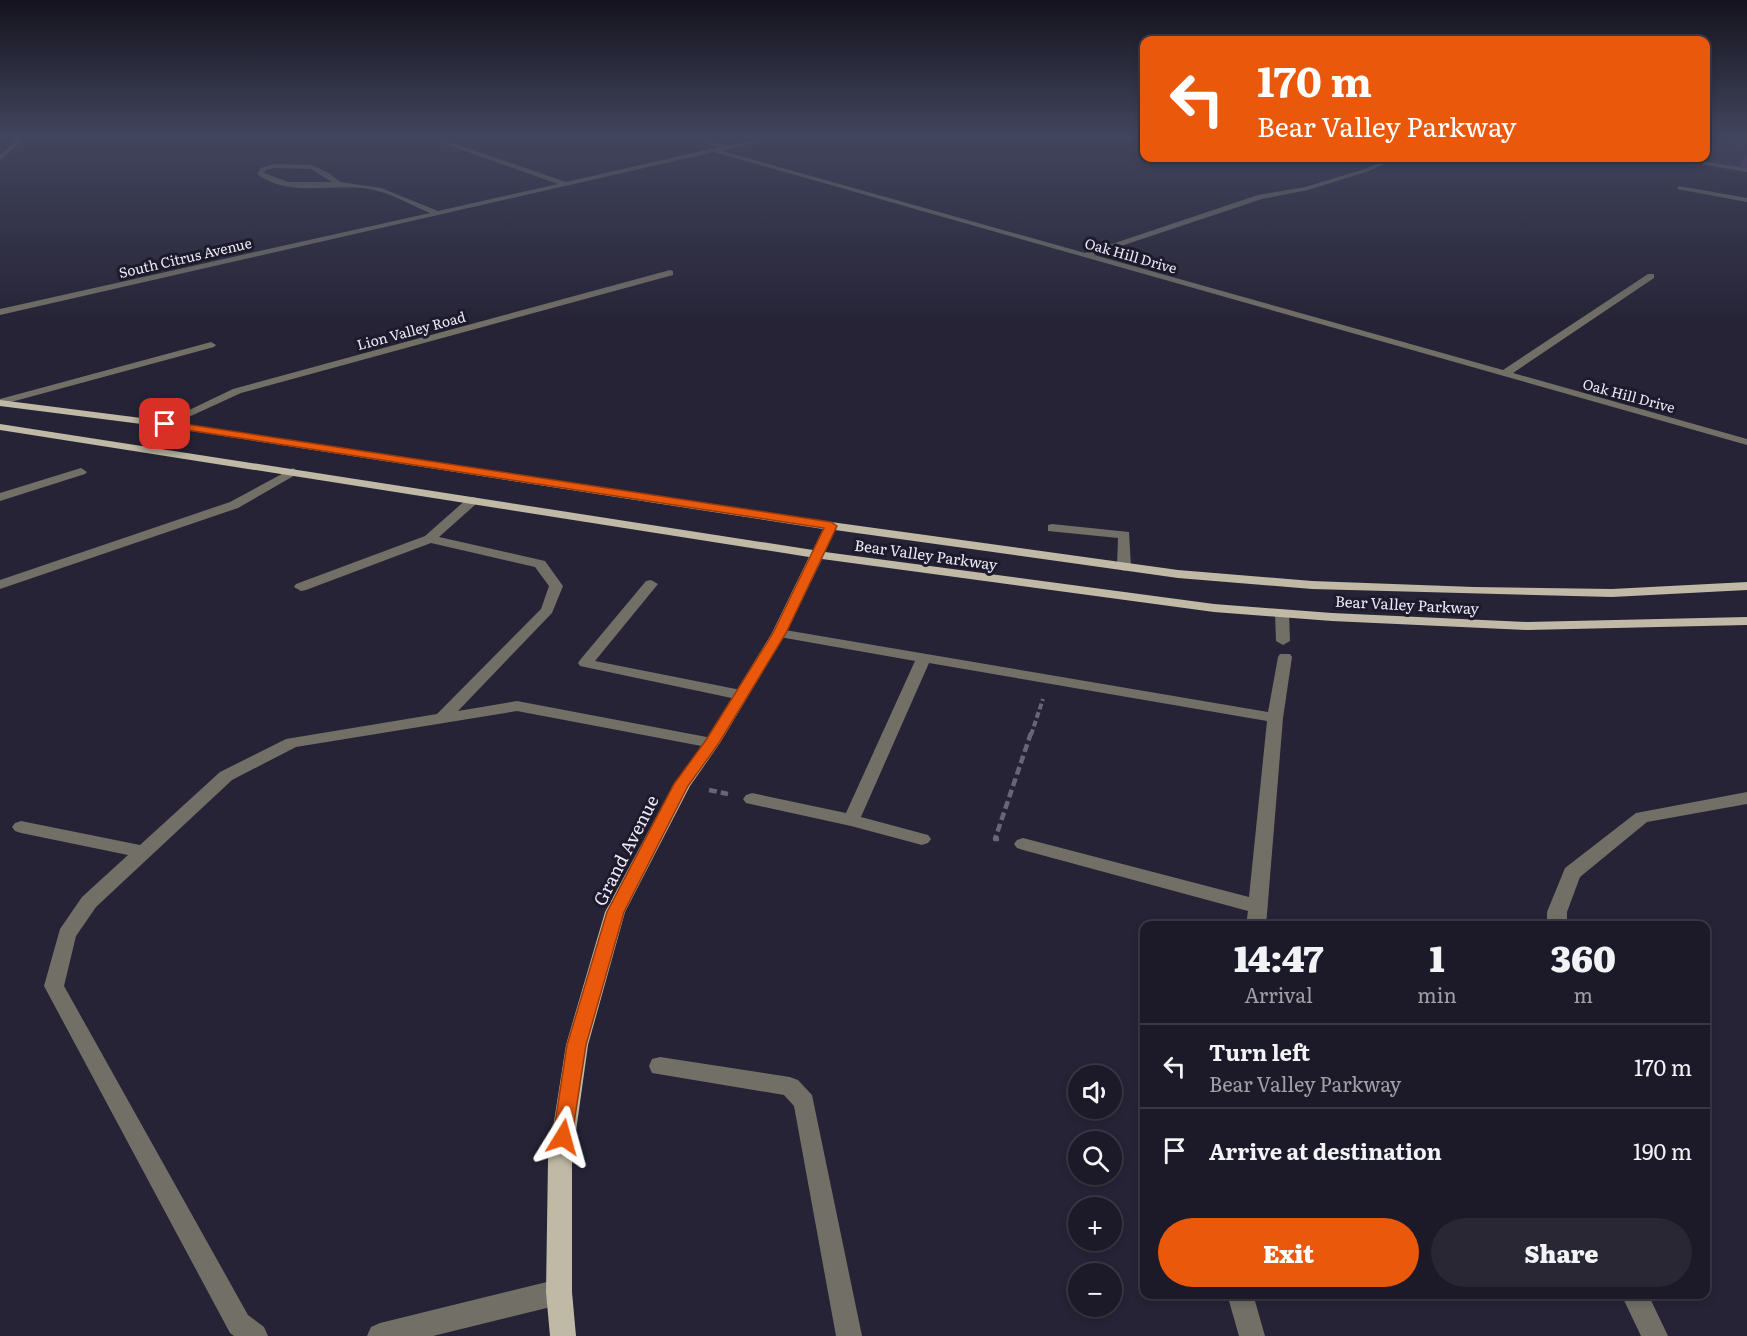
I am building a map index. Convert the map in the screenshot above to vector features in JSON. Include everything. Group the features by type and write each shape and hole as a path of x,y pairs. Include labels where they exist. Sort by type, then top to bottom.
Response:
{"main road":[{"name":"Bear Valley Parkway","path":"0,402 165,424 831,526 1178,574 1312,585 1474,591 1612,593 1747,586"},
{"name":"Bear Valley Parkway","path":"0,427 1062,590 1282,613 1527,626 1747,621"},
{"name":"Grand Avenue","path":"563,1336 559,1292 560,1160 577,1045 615,912 682,784 712,743 779,633 831,526"}],"street":[{"path":"402,198 437,213"},
{"name":"South Citrus Avenue","path":"0,312 502,198"},
{"name":"Oak Hill Drive","path":"881,198 1747,442"},
{"path":"1083,256 1257,198"},
{"name":"Lion Valley Road","path":"165,424 237,391 669,273"},
{"path":"1504,374 1651,276"},
{"path":"0,402 211,345"},
{"path":"0,497 81,472"},
{"path":"0,585 234,505 293,472"},
{"path":"301,587 430,539 472,501"},
{"path":"1052,528 1124,535 1125,567"},
{"path":"430,539 540,564 556,586 547,610 444,716"},
{"path":"651,584 585,663 741,695"},
{"path":"1282,613 1283,640"},
{"path":"779,633 1275,718"},
{"path":"1256,921 1275,718 1285,657"},
{"path":"851,819 924,658"},
{"path":"255,1336 239,1324 54,986 67,934 89,902 226,776 292,743 444,716 517,706 712,743"},
{"path":"1557,921 1557,912 1572,873 1642,817 1747,798"},
{"path":"752,799 851,819 922,839"},
{"path":"21,827 143,852"},
{"path":"1023,844 1257,906"},
{"path":"660,1066 790,1087 804,1102 849,1336"},
{"path":"380,1336 559,1292"},
{"path":"1241,1299 1252,1336"},
{"path":"1636,1299 1655,1336"}],"path":[{"path":"995,839 1050,681"},
{"path":"682,784 752,799"}],"route":[{"path":"165,424 831,526 779,633 712,743 682,784 615,912 577,1045 563,1137"}]}
